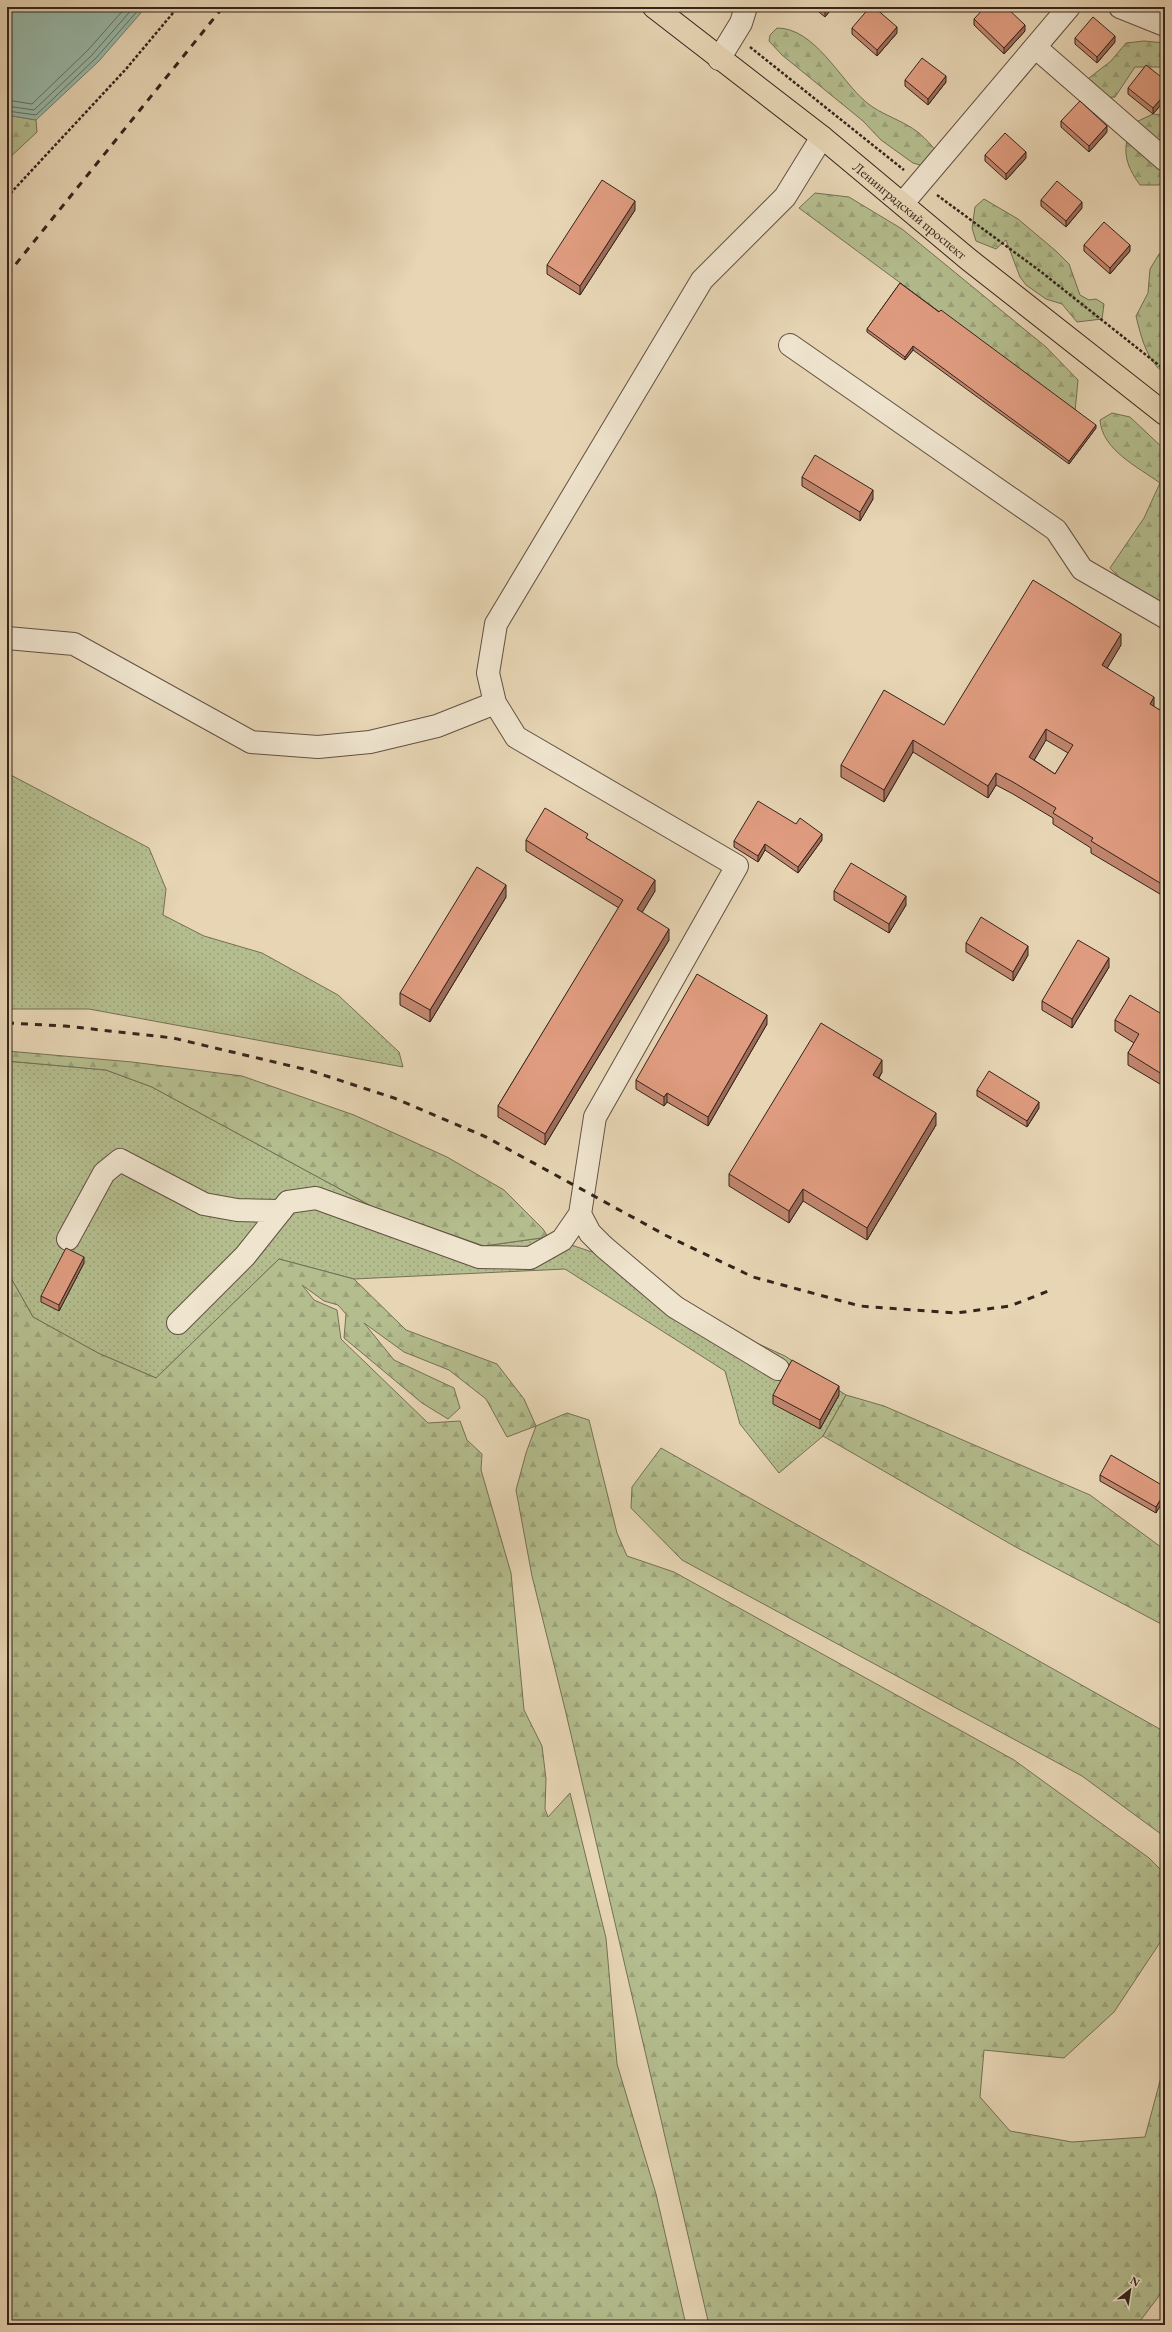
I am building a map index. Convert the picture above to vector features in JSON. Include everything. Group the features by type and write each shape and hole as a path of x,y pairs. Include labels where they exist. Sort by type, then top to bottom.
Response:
{"main road":[{"name":"Ленинградский проспект","path":"654,7 719,59 822,137 903,203 968,259 1165,414"}],"street":[{"path":"719,59 741,23 746,7"},
{"path":"903,203 1069,7"},
{"path":"1120,7 1165,25"},
{"path":"1035,47 1165,160"},
{"path":"178,1323 245,1256 288,1202 316,1198 479,1257 530,1258 562,1240 580,1214 595,1117 737,866 516,737 495,704 488,673 496,624 702,280 785,198 822,137"},
{"path":"790,345 1056,530 1082,568 1165,616"},
{"path":"7,638 74,644 251,742 318,746 370,742 437,726 495,704"},
{"path":"68,1239 104,1173 120,1160 204,1204 237,1210 281,1211"},
{"path":"580,1214 590,1233 604,1247 675,1307 778,1369"}],"path":[{"path":"7,197 126,70 178,7"},
{"path":"734,34 920,182 1040,271 1165,370"},
{"path":"1160,2325 1165,2318"}],"green space":[{"path":"777,28 791,30 803,36 826,57 856,93 872,107 906,124 922,135 938,153 927,167 913,163 881,140 863,121 782,55 769,41 770,35"},
{"path":"1144,41 1165,43 1165,69 1161,67 1135,67 1115,97 1098,98 1084,88 1089,78 1111,61 1126,43"},
{"path":"1153,114 1165,115 1165,176 1159,185 1140,185 1128,163 1126,156 1127,141 1132,124"},
{"path":"7,115 36,120 37,132 7,160"},
{"path":"815,193 849,197 902,229 1046,347 1078,380 1075,412 799,208"},
{"path":"984,199 1018,219 1069,264 1080,295 1089,300 1096,299 1104,304 1102,319 1077,322 1062,304 1046,299 1026,285 1020,277 1006,240 996,249 976,241 972,228 975,207"},
{"path":"1165,253 1165,343 1161,353 1165,357 1165,374 1159,369 1149,355 1136,316 1148,293 1150,269 1159,254"},
{"path":"1112,413 1130,417 1165,450 1165,605 1129,588 1110,568 1144,518 1160,483 1122,457 1107,440 1102,431 1100,420"},
{"path":"7,773 149,848 166,889 163,915 204,936 262,953 338,995 399,1052 403,1067 89,1009 7,1009"},
{"path":"7,1051 132,1062 242,1076 354,1115 447,1157 504,1190 543,1229 548,1237 484,1246 375,1208 152,1087 106,1070 7,1061"},
{"path":"7,1061 106,1070 152,1087 375,1208 484,1246 548,1237 589,1251 629,1261 728,1330 785,1356 846,1395 823,1436 779,1473 740,1424 725,1371 565,1269 354,1279 279,1259 156,1378 98,1353 33,1317 7,1271"},
{"path":"279,1259 354,1279 406,1330 497,1364 524,1399 536,1426 507,1437 486,1399 449,1370 404,1352 364,1323 394,1360 454,1388 460,1408 448,1419 422,1403 344,1338 346,1314 338,1305 324,1301 302,1285 314,1300 337,1310 341,1339 428,1423 460,1421 467,1440 482,1454 481,1470 511,1573 524,1710 542,1746 546,1779 545,1809 548,1817 570,1793 606,1938 617,2064 656,2194 686,2325 7,2325 7,1271 33,1317 98,1353 156,1378"},
{"path":"846,1395 884,1406 1090,1495 1165,1550 1165,1626 1014,1546 823,1436"},
{"path":"567,1413 589,1420 617,1533 627,1556 674,1572 1014,1760 1149,1858 1165,1874 1165,1935 1114,2012 1064,2058 984,2050 980,2097 1010,2131 1072,2142 1145,2137 1160,2081 1165,2075 1165,2288 1137,2325 709,2325 565,1709 532,1576 516,1490 526,1453 536,1426"},
{"path":"661,1448 1165,1732 1165,1837 1082,1776 682,1560 631,1508 632,1487"}],"water":[{"path":"7,7 146,7 99,61 36,120 7,115"}],"building":[{"path":"820,7 828,7 825,11"},
{"path":"870,7 874,7 897,27 877,50 852,28"},
{"path":"985,7 1006,7 1025,25 1004,48 974,19"},
{"path":"1093,17 1115,36 1097,57 1075,38"},
{"path":"922,58 946,76 928,99 905,80"},
{"path":"1146,65 1165,80 1165,94 1153,108 1128,88"},
{"path":"1080,101 1107,126 1089,146 1061,121"},
{"path":"1005,133 1026,152 1006,174 985,155"},
{"path":"602,180 635,201 580,286 547,265"},
{"path":"1057,181 1082,202 1066,221 1041,200"},
{"path":"1104,222 1130,245 1110,268 1084,245"},
{"path":"900,283 939,312 941,310 1096,425 1069,461 913,346 905,357 867,329"},
{"path":"815,455 873,490 860,512 802,477"},
{"path":"1033,580 1121,634 1102,665 1154,697 1150,704 1165,713 1165,886 1091,841 1093,838 1053,813 1056,808 1013,782 996,773 988,786 913,740 884,790 841,765 884,690 944,725","holes":["1046,729 1073,745 1055,774 1029,757"]},
{"path":"758,801 796,824 800,818 822,834 798,867 765,844 758,856 734,841"},
{"path":"545,808 588,834 586,838 655,880 637,909 669,929 545,1134 498,1106 623,900 526,840"},
{"path":"851,863 906,896 889,924 834,891"},
{"path":"477,867 506,885 430,1010 400,993"},
{"path":"981,917 1028,946 1013,972 966,943"},
{"path":"1078,940 1109,958 1072,1019 1042,1001"},
{"path":"697,974 767,1015 708,1117 667,1093 664,1097 636,1080"},
{"path":"1130,995 1165,1016 1165,1076 1128,1053 1139,1034 1115,1020"},
{"path":"821,1023 882,1060 873,1075 936,1113 867,1228 803,1189 789,1211 729,1174"},
{"path":"989,1071 1039,1102 1027,1121 977,1090"},
{"path":"66,1248 84,1257 59,1305 41,1296"},
{"path":"792,1360 839,1386 820,1420 773,1395"},
{"path":"1111,1455 1165,1487 1165,1492 1156,1507 1100,1475"}],"railway":[{"path":"7,275 223,7"},
{"path":"7,1023 65,1026 173,1038 308,1070 394,1098 486,1137 667,1236 753,1277 860,1306 956,1313 1010,1306 1051,1290"}]}
